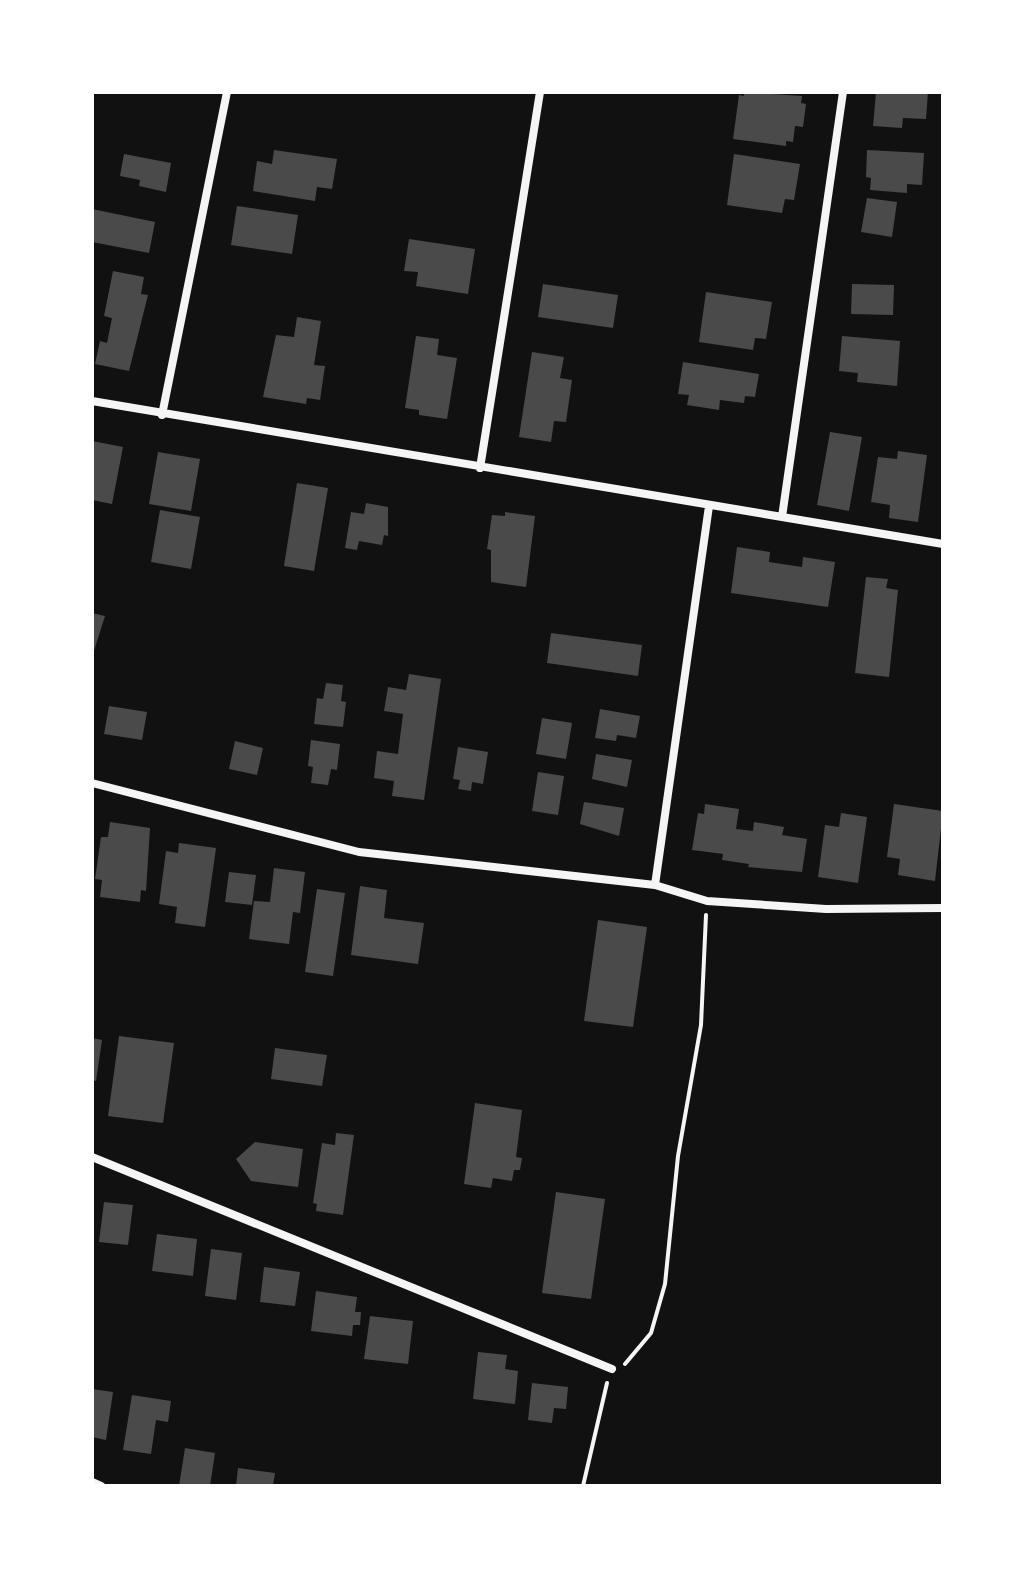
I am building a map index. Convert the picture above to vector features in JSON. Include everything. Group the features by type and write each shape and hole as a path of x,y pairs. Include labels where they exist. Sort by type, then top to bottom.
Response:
{"street":[{"path":"162,415 227,92"},
{"path":"480,468 540,92"},
{"path":"782,517 843,92"},
{"path":"92,401 943,544"},
{"path":"655,885 709,506"},
{"path":"92,783 359,852 655,885 707,901 826,909 943,908"},
{"path":"92,1157 612,1369"},
{"path":"92,1482 101,1486"}],"path":[{"path":"583,1486 602,1393 612,1369 626,1363 651,1333 665,1284 678,1156 701,1025 707,901"}],"building":[{"path":"744,92 802,96 801,103 806,104 803,127 795,126 793,142 786,141 786,146 733,139 739,95 744,96"},
{"path":"876,92 928,92 926,119 903,118 902,128 873,126"},
{"path":"274,150 337,159 332,189 317,187 315,201 253,191 257,161 272,164"},
{"path":"867,150 924,153 922,185 907,184 907,193 870,190 871,178 866,177"},
{"path":"124,154 171,163 166,192 139,186 140,180 120,176"},
{"path":"734,154 800,164 794,200 785,199 782,213 727,205"},
{"path":"867,198 897,202 892,237 861,232"},
{"path":"237,206 298,215 292,254 231,245"},
{"path":"92,209 155,222 149,253 92,242"},
{"path":"409,239 475,249 468,294 416,286 418,272 404,271"},
{"path":"113,271 144,277 141,294 148,295 129,371 95,364 100,341 107,343 112,318 104,316"},
{"path":"543,284 618,295 613,328 538,317"},
{"path":"852,284 894,285 893,315 851,314"},
{"path":"706,292 772,302 766,339 755,338 753,350 699,342"},
{"path":"297,317 321,321 314,365 325,366 320,400 307,398 306,404 263,397 276,335 294,337"},
{"path":"416,336 439,339 437,355 457,358 447,419 419,415 419,410 405,408"},
{"path":"842,336 900,341 897,386 857,382 858,373 839,371"},
{"path":"532,352 564,357 560,378 572,380 566,422 554,421 551,442 519,437"},
{"path":"683,362 759,374 755,397 745,396 744,403 720,400 719,410 687,405 689,395 678,394"},
{"path":"830,432 862,437 849,511 817,505"},
{"path":"92,441 123,447 112,504 92,500"},
{"path":"898,451 927,455 918,522 889,518 890,505 871,502 878,457 897,459"},
{"path":"158,452 200,459 191,511 149,504"},
{"path":"297,483 328,488 314,571 284,566"},
{"path":"366,503 388,507 388,536 384,535 382,545 359,541 357,550 345,548 351,512 364,514"},
{"path":"160,510 200,517 191,569 151,562"},
{"path":"505,512 535,516 526,587 491,582 491,550 487,549 492,515 505,516"},
{"path":"737,547 770,552 769,562 802,567 803,557 835,562 828,607 731,593"},
{"path":"866,577 888,579 886,588 898,590 889,677 855,673"},
{"path":"92,613 105,616 93,654 92,653"},
{"path":"551,633 642,645 638,676 547,663"},
{"path":"409,674 441,679 424,800 392,796 394,781 374,778 377,751 398,754 403,714 384,711 388,687 406,690"},
{"path":"326,683 343,685 341,701 346,702 343,727 314,724 317,698 323,699"},
{"path":"109,706 147,712 142,740 104,734"},
{"path":"600,709 640,716 636,738 617,735 616,741 595,738"},
{"path":"542,718 572,723 566,759 536,754"},
{"path":"311,740 340,744 337,770 331,769 328,785 311,783 313,767 308,766"},
{"path":"235,741 263,748 257,775 229,769"},
{"path":"458,747 488,752 483,784 472,782 471,791 458,789 460,780 453,779"},
{"path":"596,754 632,760 627,787 592,779"},
{"path":"538,772 564,776 558,815 532,811"},
{"path":"584,802 624,808 619,836 580,824"},
{"path":"705,804 739,809 736,829 753,831 754,822 784,827 782,835 807,839 802,872 748,867 749,864 722,860 723,854 692,850 698,813 704,814"},
{"path":"894,804 943,811 935,881 898,875 900,859 887,857"},
{"path":"841,813 867,817 858,883 818,877 825,825 839,827"},
{"path":"110,822 150,828 146,891 141,890 140,902 100,897 102,880 95,879 101,837 108,837"},
{"path":"179,843 216,848 205,927 175,923 177,907 159,904 166,851 178,853"},
{"path":"274,868 305,872 300,913 293,912 289,944 249,939 254,901 270,902"},
{"path":"229,872 256,875 252,905 225,902"},
{"path":"360,886 387,890 384,918 424,923 418,964 351,955"},
{"path":"317,889 345,893 333,976 305,972"},
{"path":"598,920 647,927 633,1027 584,1021"},
{"path":"119,1036 174,1043 163,1123 108,1116"},
{"path":"92,1038 102,1040 96,1081 92,1080"},
{"path":"275,1048 327,1055 322,1086 271,1079"},
{"path":"475,1103 522,1110 516,1157 522,1158 520,1170 514,1170 512,1181 493,1178 491,1188 464,1184"},
{"path":"336,1133 354,1135 343,1215 316,1211 317,1204 313,1203 322,1143 335,1145"},
{"path":"255,1142 303,1149 298,1187 251,1181 236,1159"},
{"path":"556,1192 605,1199 591,1299 542,1293"},
{"path":"104,1202 133,1205 128,1245 99,1242"},
{"path":"157,1234 197,1239 193,1276 152,1271"},
{"path":"211,1249 242,1253 236,1300 205,1296"},
{"path":"264,1267 300,1272 295,1306 260,1302"},
{"path":"316,1291 357,1297 355,1312 361,1312 360,1325 353,1325 352,1336 311,1331"},
{"path":"370,1316 413,1321 408,1364 364,1359"},
{"path":"478,1352 507,1355 505,1369 518,1371 515,1404 473,1399"},
{"path":"532,1383 568,1387 566,1409 554,1408 552,1423 528,1420"},
{"path":"92,1389 113,1392 106,1440 92,1437"},
{"path":"132,1395 171,1401 168,1422 156,1420 151,1454 123,1450"},
{"path":"185,1448 215,1453 210,1486 179,1486"},
{"path":"238,1468 275,1473 273,1486 236,1486"}]}
